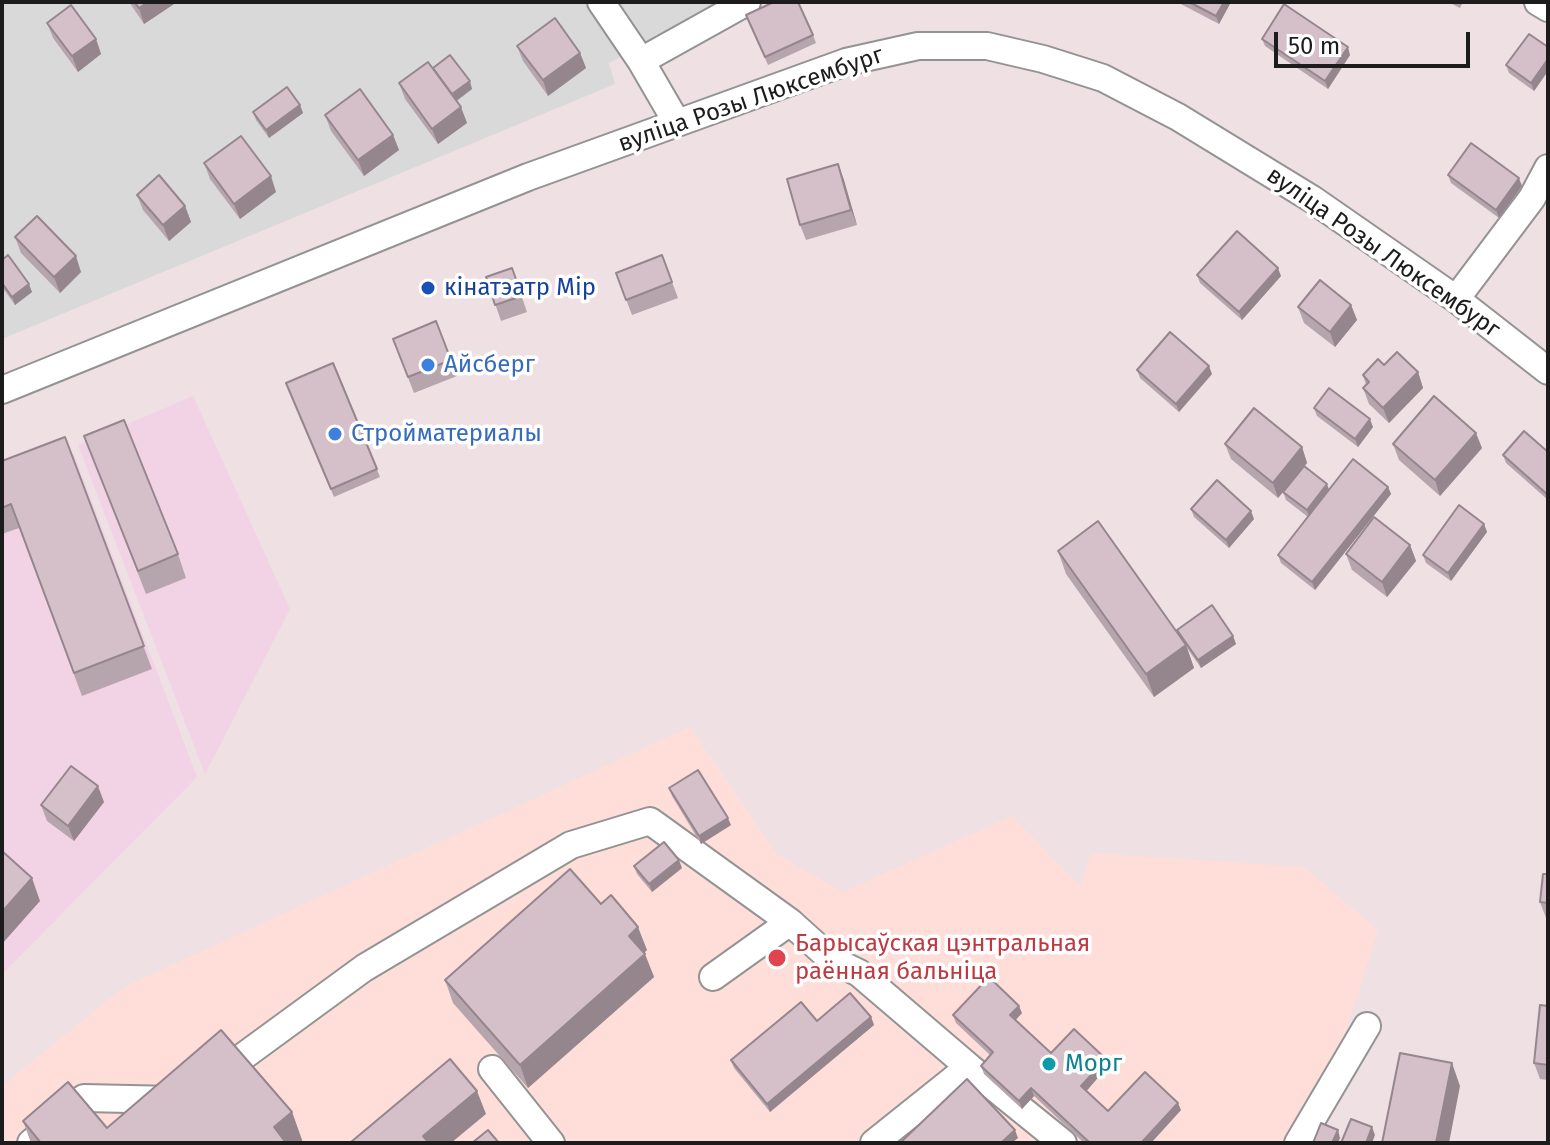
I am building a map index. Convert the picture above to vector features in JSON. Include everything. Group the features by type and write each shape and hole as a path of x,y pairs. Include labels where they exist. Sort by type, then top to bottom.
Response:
{"street":[{"path":"601,2 641,61 677,123"},
{"path":"641,61 747,2"},
{"path":"1538,2 1548,8"},
{"name":"вуліца Розы Люксембург","path":"2,390 528,177 846,62 918,46 987,46 1103,78 1178,117 1312,199 1456,299 1548,371"},
{"path":"1456,299 1532,198 1548,168"},
{"path":"31,1143 84,1098 183,1100 364,968 571,845 650,821 790,922 832,960 859,973 1063,1143"},
{"path":"713,977 790,922"},
{"path":"1298,1143 1367,1026"},
{"path":"874,1143 969,1067"},
{"path":"492,1069 551,1143"}],"shaded area":[{"path":"2,2 725,2 609,63 615,84 2,339"},
{"path":"193,396 290,609 205,774 78,445"},
{"path":"74,454 197,777 2,974 2,481"},
{"name":"Барысаўская цэнтральная раённая бальніца","path":"690,727 776,854 843,892 1012,816 1080,886 1091,853 1304,867 1378,930 1339,1052 1282,1143 2,1143 2,1086 124,987"}],"building":[{"path":"134,2 148,2 139,8"},
{"path":"774,2 798,2 813,35 765,57 746,15"},
{"path":"1189,2 1224,2 1216,16"},
{"path":"1284,4 1348,47 1325,81 1262,39"},
{"path":"71,5 96,39 72,56 47,23"},
{"path":"555,18 580,53 543,80 517,46"},
{"path":"1529,34 1548,47 1548,59 1531,83 1506,65"},
{"path":"450,55 470,81 452,94 433,68"},
{"path":"428,62 461,107 432,129 399,83"},
{"path":"287,87 300,105 266,130 253,112"},
{"path":"360,89 393,135 358,160 325,115"},
{"path":"241,136 271,176 234,204 204,163"},
{"path":"1471,143 1519,178 1496,210 1448,175"},
{"path":"838,164 851,210 800,225 787,179"},
{"path":"159,175 185,206 163,225 137,195"},
{"path":"37,216 76,256 54,277 15,237"},
{"path":"1237,231 1278,268 1239,312 1197,275"},
{"path":"8,255 29,284 12,297 2,283 2,260"},
{"path":"662,255 672,282 626,300 616,273"},
{"path":"512,268 522,296 495,305 486,277"},
{"path":"1320,280 1351,305 1330,332 1298,307"},
{"path":"436,321 451,360 408,377 393,339"},
{"path":"1170,332 1209,366 1176,404 1137,370"},
{"path":"1397,352 1418,372 1383,408 1363,388 1369,382 1363,375 1378,359 1384,365"},
{"name":"Стройматериалы","path":"333,363 377,469 331,489 286,383"},
{"path":"1329,388 1370,419 1355,439 1314,408"},
{"path":"1434,396 1476,433 1435,480 1393,444"},
{"path":"1254,408 1302,447 1273,483 1225,444"},
{"path":"124,420 178,554 138,571 84,436"},
{"path":"1524,431 1548,452 1548,495 1503,455"},
{"path":"65,437 144,646 74,673 11,504 2,508 2,461"},
{"path":"1353,459 1388,487 1312,582 1278,555"},
{"path":"1304,466 1327,484 1307,510 1283,492"},
{"path":"1217,480 1251,511 1226,540 1191,509"},
{"path":"1459,505 1484,524 1448,573 1423,555"},
{"path":"1374,517 1410,545 1382,582 1346,554"},
{"path":"1098,521 1186,645 1146,674 1058,551"},
{"path":"1212,605 1233,636 1198,660 1177,630"},
{"path":"71,766 98,786 68,826 41,805"},
{"path":"698,770 728,818 699,836 669,788"},
{"path":"664,842 679,860 649,884 634,866"},
{"path":"2,851 32,878 2,912"},
{"path":"570,869 601,904 611,895 638,927 629,936 645,954 520,1065 445,980"},
{"path":"1543,874 1548,874 1548,903 1540,902"},
{"name":"Морг","path":"989,977 1019,1006 1010,1015 1051,1053 1074,1029 1106,1059 1081,1086 1108,1111 1145,1072 1178,1103 1141,1143 1090,1143 1031,1088 1019,1101 981,1066 993,1052 953,1015"},
{"path":"850,993 871,1017 767,1104 731,1060 801,1002 817,1021"},
{"path":"1540,1005 1548,1006 1548,1065 1534,1063"},
{"path":"221,1030 292,1112 274,1127 286,1143 41,1143 23,1121 68,1082 107,1128"},
{"path":"1400,1053 1452,1063 1436,1143 1382,1143"},
{"path":"450,1059 477,1091 423,1136 429,1143 351,1142"},
{"path":"967,1079 1015,1130 1001,1143 900,1143"},
{"path":"1351,1119 1372,1127 1366,1143 1341,1143"},
{"path":"1321,1123 1338,1130 1332,1143 1313,1143"},
{"path":"488,1130 499,1143 472,1143"}],"place":[{"name":"кінатэатр Мір","path":"428,288"},
{"name":"Айсберг","path":"428,365"},
{"name":"Стройматериалы","path":"335,434"},
{"name":"Барысаўская цэнтральная раённая бальніца","path":"777,958"},
{"name":"Морг","path":"1049,1064"}]}
